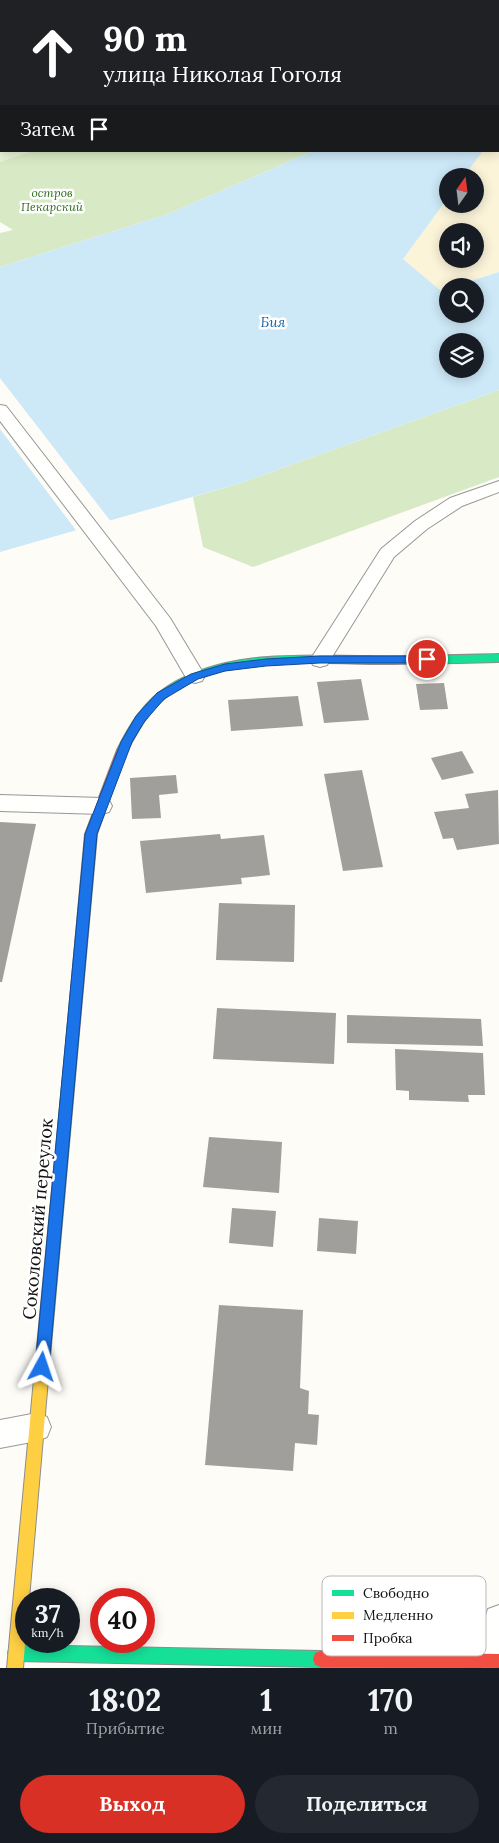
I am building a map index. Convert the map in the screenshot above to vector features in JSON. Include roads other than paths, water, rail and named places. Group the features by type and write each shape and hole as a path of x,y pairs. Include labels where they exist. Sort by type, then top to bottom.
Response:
{"street":[{"name":"Соколовский переулок","path":"10,1660 37,1427 91,834 126,742 140,719 160,696 195,676 225,668 266,663 320,660 499,658"},
{"path":"10,1660 497,1662"}],"lane":[{"path":"0,410 163,622 195,676"},
{"path":"320,660 386,553 421,525 456,502 499,486"},
{"path":"0,803 102,806"},
{"path":"0,1434 37,1427"},
{"path":"497,1662 499,1620"}],"water":[{"name":"Бия","path":"311,152 482,152 470,168 439,168 439,210 403,259 439,289 439,323 484,323 484,278 480,278 499,272 499,390 241,483 0,552 0,267 168,214"}],"park label":[{"name":"остров Пекарский","path":"52,200"}]}
